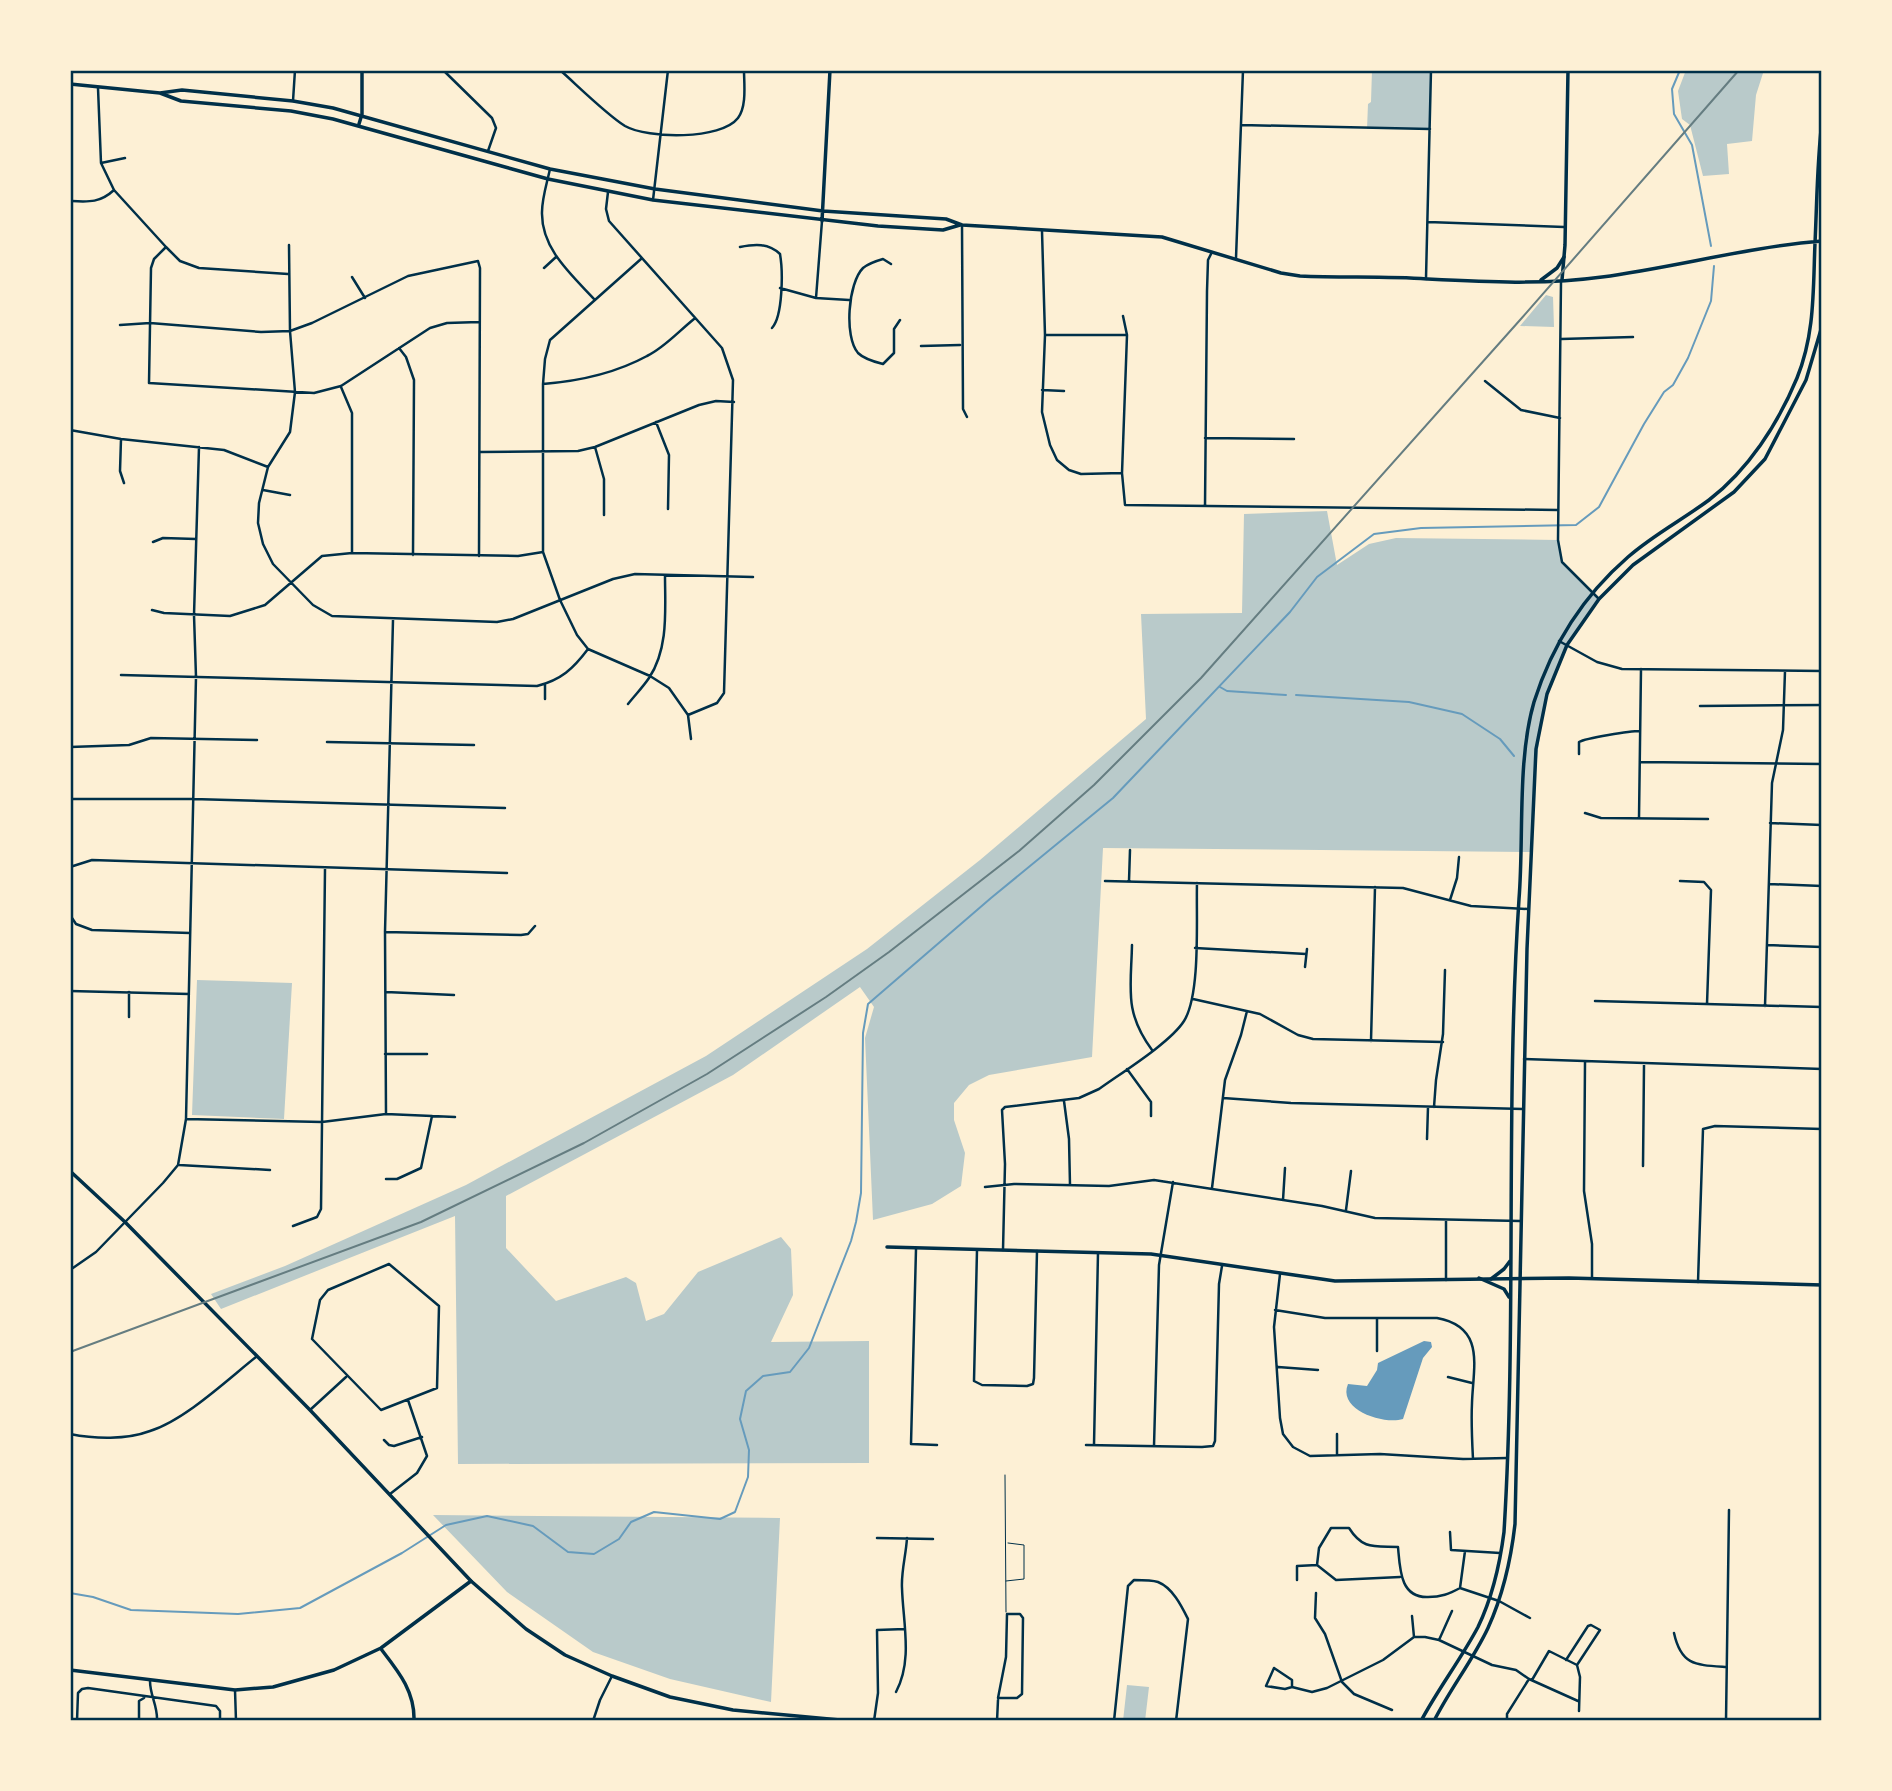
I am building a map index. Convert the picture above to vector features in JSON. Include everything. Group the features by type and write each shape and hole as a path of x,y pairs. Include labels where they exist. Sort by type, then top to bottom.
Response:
{"main road":[{"path":"359,124 362,114 362,70"},
{"path":"822,221 830,70"},
{"path":"1562,281 1568,70"},
{"path":"70,84 160,93 183,90 293,101 362,114 550,169 655,189 823,211 946,219 962,225 1162,237 1281,273 1300,276 1426,278 1465,282 1562,281 1601,277 1773,246 1822,241"},
{"path":"160,93 181,101 291,111 359,124 548,179 653,200 822,221 943,230 962,225"},
{"path":"1421,1721 1465,1652 1491,1598 1505,1524 1519,909 1525,753 1529,725 1542,681 1559,641 1591,593 1625,559 1695,510 1733,479 1766,436 1797,377 1809,340 1813,314 1822,121"},
{"path":"1539,282 1557,268 1564,257"},
{"path":"1434,1721 1487,1629 1499,1601 1512,1549 1515,1524 1528,909 1536,749 1547,694 1567,645 1599,599 1633,565 1734,492 1765,459 1806,380 1822,326"},
{"path":"1695,510 1701,517"},
{"path":"1625,559 1633,565"},
{"path":"70,1171 125,1222 310,1410 471,1581 526,1629 565,1655 670,1697 733,1710 851,1721"},
{"path":"887,1247 1160,1255 1343,1281 1479,1278 1822,1285"},
{"path":"1490,1279 1504,1269 1511,1259"},
{"path":"1479,1278 1504,1289 1510,1299"},
{"path":"1508,1383 1518,1384"},
{"path":"1505,1524 1515,1524"},
{"path":"70,1670 235,1690 273,1687 334,1671 381,1648 471,1581"},
{"path":"381,1648 404,1678 414,1721"}],"street":[{"path":"293,101 295,70"},
{"path":"443,70 492,118 496,128 488,151"},
{"path":"560,70 625,126 635,130 693,136 728,125 738,117 743,106 744,70"},
{"path":"653,200 663,134 668,70"},
{"path":"1236,258 1243,70"},
{"path":"1426,278 1431,70"},
{"path":"98,87 101,163 114,190 180,261 199,268 288,274"},
{"path":"1241,125 1430,129"},
{"path":"101,163 125,158"},
{"path":"550,169 542,211 543,230 556,257 595,300"},
{"path":"70,201 95,202 104,199 114,190"},
{"path":"608,192 606,209 609,220 722,348 733,380 724,693 717,703 688,715"},
{"path":"816,298 822,221"},
{"path":"1428,222 1565,227"},
{"path":"962,225 961,345 963,409 967,417"},
{"path":"1042,230 1045,335 1042,412 1045,430 1057,460 1069,470 1081,474 1122,473"},
{"path":"740,247 754,244 772,247 780,254 778,322 772,328"},
{"path":"289,245 290,331 295,393 290,432 268,467 259,503 258,523 263,544 273,564 313,605 332,616 497,622 513,619 613,579 635,574 753,577"},
{"path":"166,247 154,258 151,268 149,383 314,393 341,386 430,328 447,323 481,322"},
{"path":"1205,506 1207,291 1208,260 1212,252"},
{"path":"544,268 556,257"},
{"path":"641,259 550,340 543,384 542,552 560,600 577,635 588,649 650,676 669,688 688,715 691,739"},
{"path":"891,264 883,259 862,270 850,300 851,341 858,353 883,364 894,353 894,329 900,320"},
{"path":"120,325 150,323 261,332 290,331 408,276 478,261 481,322 479,556"},
{"path":"352,276 365,298"},
{"path":"1562,281 1558,540 1562,562 1599,599"},
{"path":"780,288 816,298 850,300"},
{"path":"1123,316 1127,335 1122,473 1125,505 1558,510"},
{"path":"543,384 575,382 596,377 649,356 695,319"},
{"path":"1045,335 1127,335"},
{"path":"1561,339 1633,337"},
{"path":"921,346 961,345"},
{"path":"398,348 406,357 414,380 413,555"},
{"path":"1485,382 1521,410 1560,418"},
{"path":"341,386 352,413 352,553"},
{"path":"1042,390 1064,391"},
{"path":"480,452 578,451 595,447 699,405 716,401 734,402"},
{"path":"656,422 669,455 668,509"},
{"path":"70,430 121,439 224,450 268,467"},
{"path":"1205,438 1294,439"},
{"path":"121,439 120,471 124,482"},
{"path":"70,1270 96,1252 178,1165 186,1119 199,447"},
{"path":"595,447 604,479 604,515"},
{"path":"263,490 290,495"},
{"path":"153,542 163,538 196,539"},
{"path":"152,610 230,616 265,605 322,556 352,553 518,556 542,552"},
{"path":"628,704 650,676 661,650 665,630 665,575"},
{"path":"386,1114 385,932 393,620"},
{"path":"1559,641 1605,665 1641,669 1822,671"},
{"path":"121,675 537,686 556,681 573,668 588,649"},
{"path":"1639,818 1641,669"},
{"path":"1765,1006 1772,783 1783,735 1785,671"},
{"path":"545,684 545,699"},
{"path":"1700,706 1822,705"},
{"path":"1579,754 1579,742 1582,740 1640,731"},
{"path":"70,747 129,745 151,738 257,740"},
{"path":"327,742 474,745"},
{"path":"1640,762 1822,764"},
{"path":"70,799 193,799 505,808"},
{"path":"1585,813 1597,817 1708,819"},
{"path":"1770,823 1822,825"},
{"path":"1129,881 1130,850"},
{"path":"1450,900 1457,878 1459,857"},
{"path":"70,867 92,860 508,873"},
{"path":"293,1226 317,1217 321,1209 325,868"},
{"path":"1105,881 1407,888 1471,906 1528,909"},
{"path":"1680,881 1704,882 1711,890 1707,1004"},
{"path":"1003,1250 1002,1110 1011,1106 1083,1097 1095,1092 1175,1032 1193,999 1197,883"},
{"path":"1769,884 1822,886"},
{"path":"1371,1041 1375,887"},
{"path":"70,915 76,924 92,930 190,933"},
{"path":"385,932 521,935 528,934 535,926"},
{"path":"1132,945 1132,1012 1139,1031 1152,1050"},
{"path":"1767,945 1822,947"},
{"path":"1195,948 1306,954"},
{"path":"1306,967 1307,949"},
{"path":"1434,1107 1443,1042 1445,970"},
{"path":"70,991 189,994"},
{"path":"129,992 129,1017"},
{"path":"386,992 454,995"},
{"path":"1193,999 1268,1017 1298,1035 1309,1038 1443,1042"},
{"path":"1595,1001 1822,1007"},
{"path":"1212,1188 1227,1072 1247,1011"},
{"path":"385,1054 427,1054"},
{"path":"1524,1059 1822,1069"},
{"path":"1586,1061 1584,1187 1592,1279"},
{"path":"1643,1166 1644,1063"},
{"path":"1127,1069 1151,1101 1151,1116"},
{"path":"1223,1098 1291,1103 1523,1109"},
{"path":"1064,1100 1069,1139 1070,1185"},
{"path":"1427,1139 1428,1107"},
{"path":"186,1119 322,1122 386,1114 455,1117"},
{"path":"386,1179 397,1179 421,1168 432,1116"},
{"path":"1698,1282 1704,1128 1822,1129"},
{"path":"178,1165 270,1170"},
{"path":"1283,1200 1285,1168"},
{"path":"1346,1210 1351,1171"},
{"path":"985,1186 1109,1186 1145,1180 1212,1188 1379,1218 1521,1221"},
{"path":"1154,1446 1160,1255 1173,1182"},
{"path":"1446,1220 1446,1280"},
{"path":"916,1248 911,1444 937,1446"},
{"path":"977,1249 974,1381 982,1385 1032,1385 1037,1251"},
{"path":"1094,1446 1098,1252"},
{"path":"389,1264 439,1306 437,1388 408,1400 381,1410 312,1339 320,1300 328,1290 389,1264"},
{"path":"1086,1446 1213,1446 1222,1265"},
{"path":"1280,1274 1274,1342 1281,1427 1287,1441 1298,1450 1310,1456 1391,1454 1473,1459 1507,1458"},
{"path":"1275,1310 1325,1318 1437,1318 1462,1329 1469,1337 1474,1350 1473,1459"},
{"path":"1377,1319 1377,1351"},
{"path":"70,1434 118,1437 151,1431 199,1402 256,1357"},
{"path":"1278,1367 1318,1370"},
{"path":"310,1410 347,1376"},
{"path":"1448,1377 1472,1383"},
{"path":"390,1494 406,1483 427,1456 408,1400"},
{"path":"1337,1434 1337,1455"},
{"path":"384,1440 394,1446 422,1437"},
{"path":"1726,1721 1729,1510"},
{"path":"1317,1565 1319,1548 1331,1528 1349,1528 1358,1542 1398,1547 1401,1577 1413,1595 1448,1595 1460,1588 1499,1601 1530,1618"},
{"path":"1450,1532 1451,1550 1501,1553"},
{"path":"877,1538 933,1539"},
{"path":"896,1692 904,1672 902,1583 907,1538"},
{"path":"1460,1588 1465,1551"},
{"path":"1297,1580 1297,1566 1317,1565 1336,1580 1401,1577"},
{"path":"1114,1721 1129,1584 1135,1580 1158,1582 1182,1606 1188,1619 1176,1721"},
{"path":"1316,1592 1315,1618 1325,1634 1342,1682 1354,1694 1392,1710"},
{"path":"1439,1640 1452,1611"},
{"path":"997,1721 998,1698 1006,1657 1007,1614 1023,1615 1022,1694 1017,1698 998,1698"},
{"path":"1412,1616 1414,1637"},
{"path":"1566,1660 1587,1626 1591,1625 1600,1630 1577,1665 1580,1677 1579,1711"},
{"path":"874,1721 878,1693 877,1630 905,1629"},
{"path":"1674,1633 1677,1649 1684,1657 1708,1666 1727,1667"},
{"path":"1292,1687 1292,1680 1274,1668 1266,1686 1285,1689 1292,1687 1312,1692 1342,1682 1383,1660 1414,1637 1439,1640 1492,1665 1516,1670 1578,1701"},
{"path":"1507,1721 1507,1714 1549,1651 1577,1665"},
{"path":"593,1721 612,1676"},
{"path":"150,1680 151,1696 158,1707 157,1721"},
{"path":"77,1721 78,1693 82,1689 216,1706 220,1711 220,1721"},
{"path":"235,1690 236,1721"},
{"path":"139,1721 139,1701 145,1697"},
{"path":"70,1705 78,1705"}],"lane":[{"path":"1005,1475 1007,1614"},
{"path":"1006,1544 1024,1545 1023,1580 1006,1581"}],"shaded area":[{"path":"1372,70 1431,70 1430,129 1367,129"},
{"path":"1686,70 1764,70 1756,95 1752,141 1727,144 1729,174 1703,176 1690,125 1682,119 1678,91"},
{"path":"1546,295 1553,297 1554,327 1520,326"},
{"path":"1327,511 1337,565 1369,544 1396,538 1558,540 1562,562 1599,599 1565,648 1548,697 1538,748 1531,852 1103,848 1092,1057 989,1075 969,1085 954,1103 954,1120 965,1153 961,1186 932,1204 873,1220 865,1038 874,1007 860,987 733,1075 506,1196 506,1248 556,1301 626,1277 636,1283 646,1321 664,1314 698,1272 781,1237 791,1249 793,1295 771,1342 869,1341 869,1463 458,1464 455,1216 221,1309 211,1294 285,1266 466,1185 706,1056 867,949 980,860 1146,719 1141,614 1242,613 1244,514"},
{"path":"197,980 292,983 284,1119 192,1115"},
{"path":"433,1515 780,1518 771,1702 670,1679 593,1652 507,1592"},
{"path":"1127,1685 1149,1687 1145,1721 1123,1721"}],"water":[{"path":"1424,1341 1431,1342 1432,1347 1423,1358 1403,1419 1385,1420 1364,1414 1349,1401 1346,1393 1348,1384 1367,1386 1377,1370 1378,1363"}],"waterway":[{"path":"1680,70 1672,89 1674,114 1692,145 1711,246"},
{"path":"70,1593 93,1597 131,1610 238,1614 300,1608 402,1553 446,1525 487,1516 533,1526 568,1552 594,1554 619,1539 631,1522 654,1512 720,1519 735,1512 748,1477 749,1450 740,1419 746,1391 763,1376 790,1372 809,1348 856,1222 861,1193 863,1033 868,1004 1113,798 1290,612 1317,577 1374,534 1421,528 1576,525 1599,507 1644,424 1664,392 1673,385 1688,358 1711,301 1714,266"},
{"path":"1220,687 1227,691 1286,695"},
{"path":"1296,695 1409,702 1462,714 1500,739 1514,756"}],"railway":[{"path":"70,1352 421,1222 584,1143 707,1074 826,997 889,952 1019,851 1094,785 1201,678 1739,70"}]}
